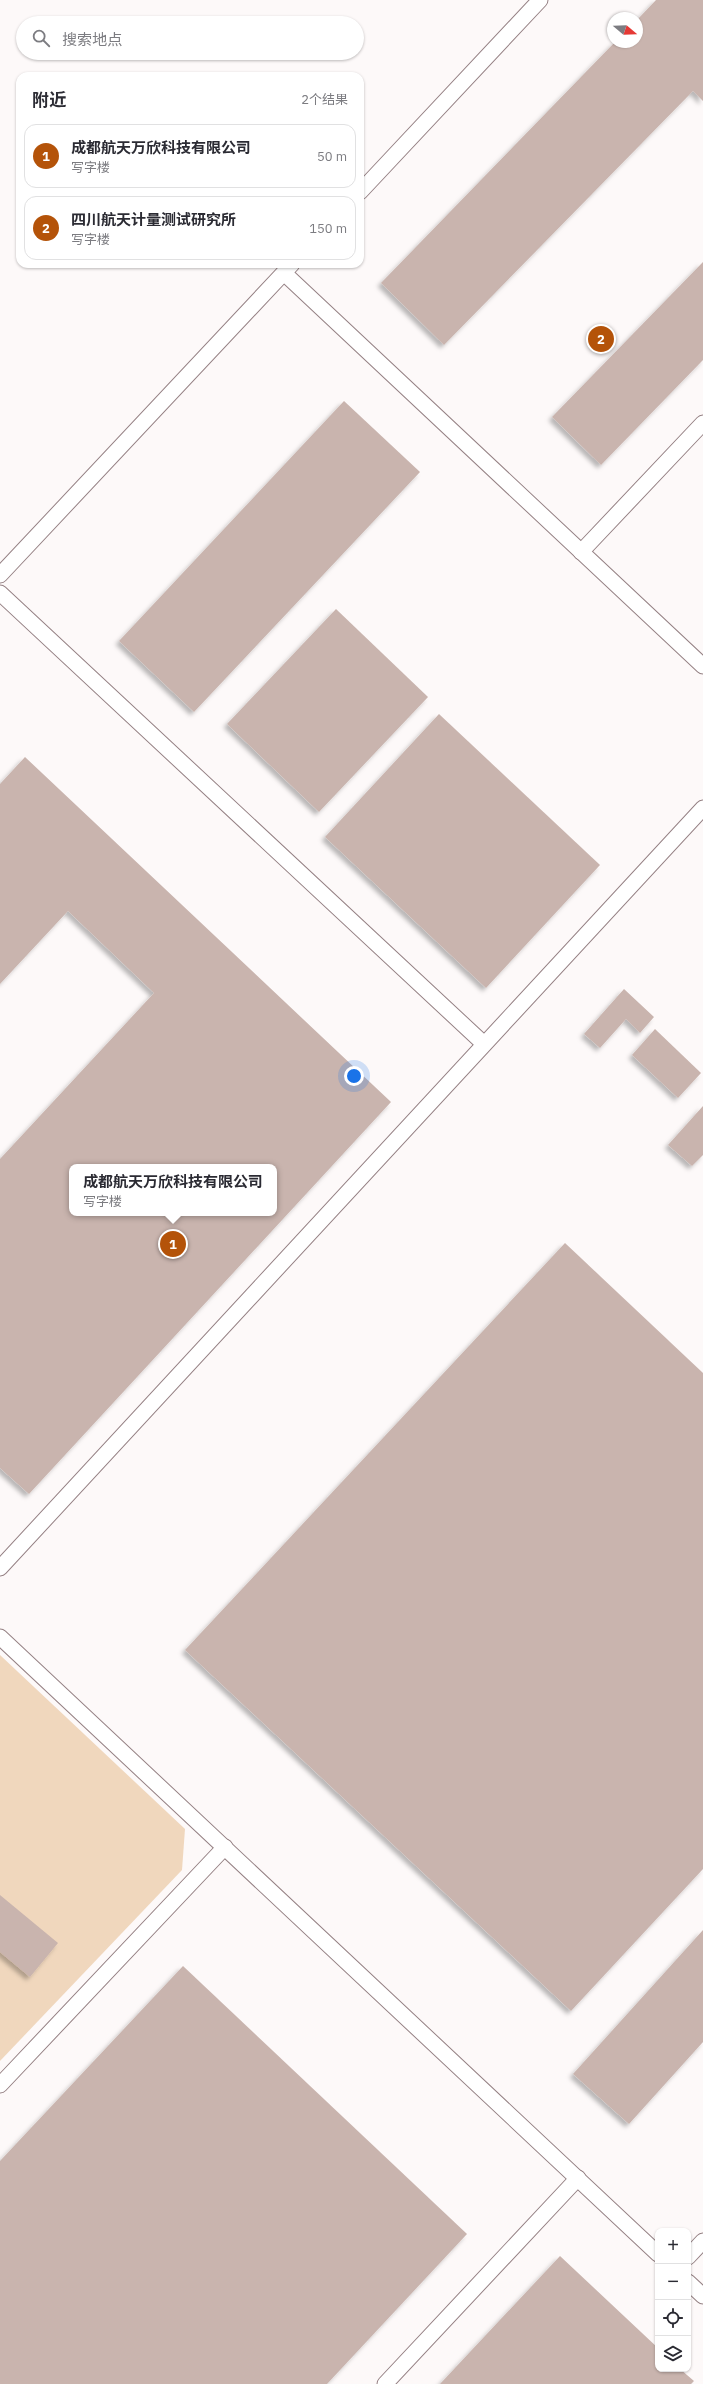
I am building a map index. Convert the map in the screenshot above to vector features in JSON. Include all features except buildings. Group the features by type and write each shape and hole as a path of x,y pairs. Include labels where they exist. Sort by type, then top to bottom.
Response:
{"lane":[{"path":"364,188 540,0"},
{"path":"0,575 288,268 581,552 703,666"},
{"path":"581,552 703,423"},
{"path":"0,593 484,1044"},
{"path":"0,1568 703,808"},
{"path":"0,1637 655,2251"},
{"path":"0,2085 225,1847"},
{"path":"386,2384 578,2178"},
{"path":"691,2254 703,2242"},
{"path":"691,2285 703,2296"}],"shaded area":[{"path":"0,1655 185,1829 182,1870 0,2061"}],"place":[{"name":"四川航天计量测试研究所","path":"601,339"},
{"name":"成都航天万欣科技有限公司","path":"173,1244"}]}
